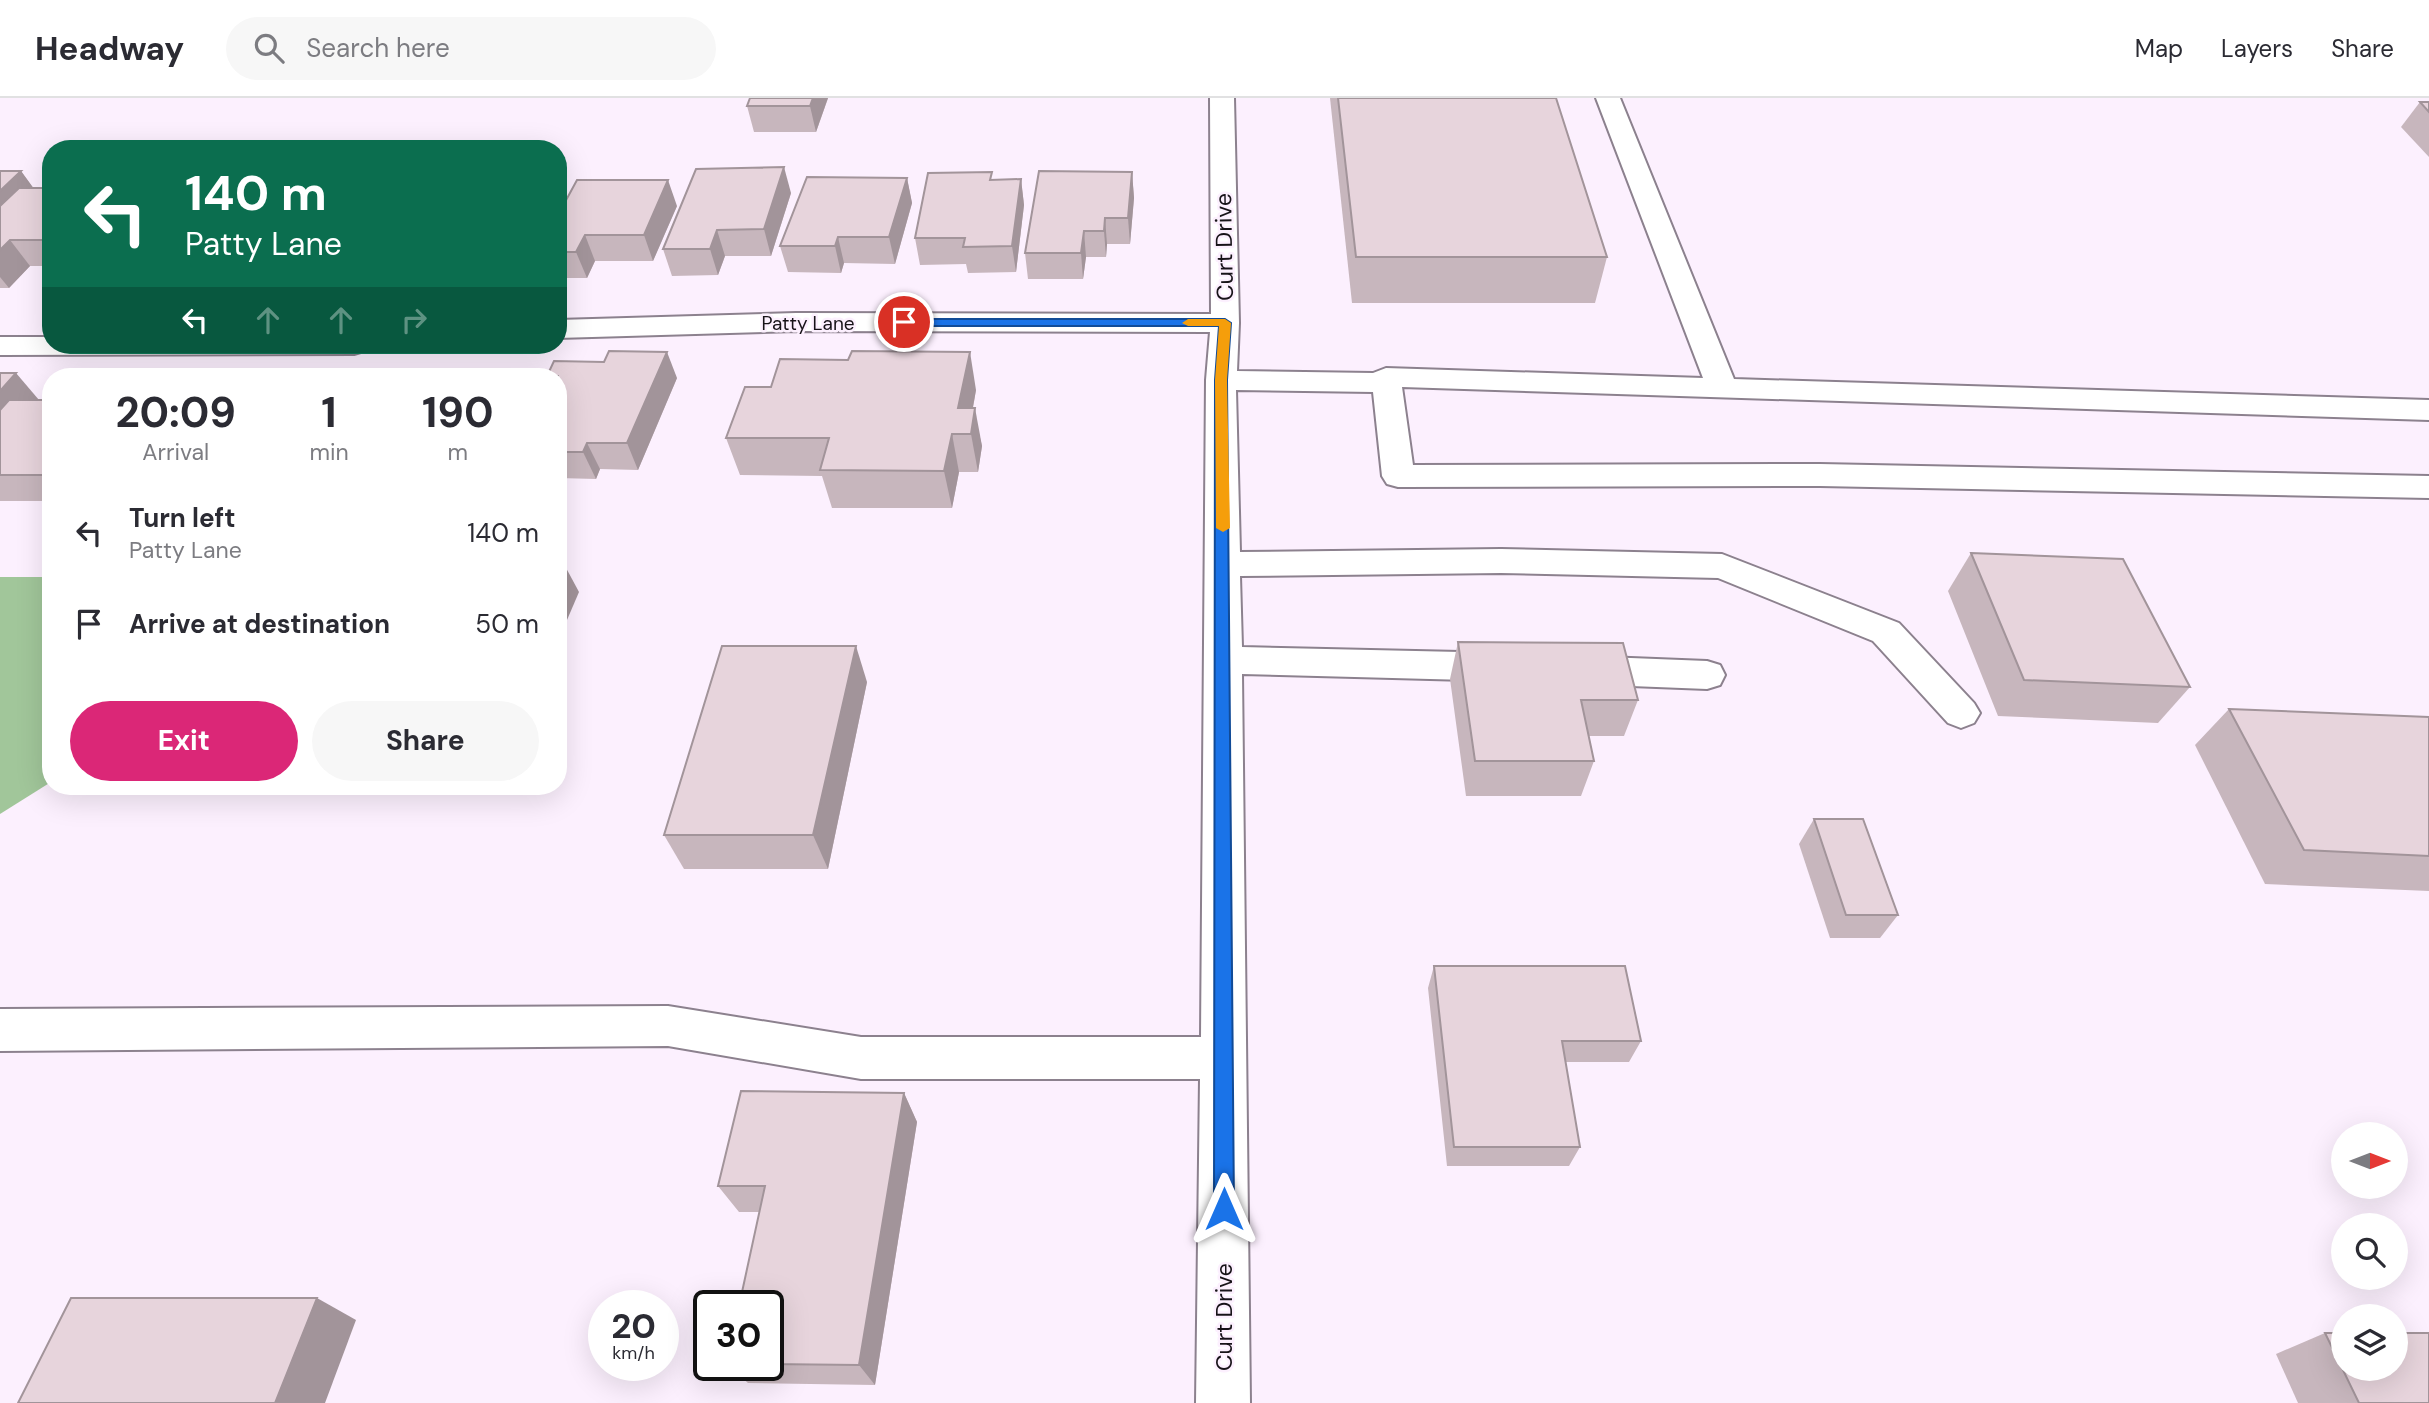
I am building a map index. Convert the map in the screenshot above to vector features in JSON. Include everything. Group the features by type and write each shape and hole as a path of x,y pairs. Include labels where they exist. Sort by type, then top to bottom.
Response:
{"street":[{"name":"Curt Drive","path":"1222,98 1225,323 1221,380 1224,564 1223,1403"},
{"path":"1608,98 1723,389"},
{"name":"Patty Lane","path":"567,329 796,322 1225,323"},
{"path":"0,346 42,346"},
{"path":"2429,410 1386,377 1398,476 1820,475 2429,487"},
{"path":"1221,380 1386,383"},
{"path":"1224,564 1501,561 1722,566 1886,632 1961,713"},
{"path":"1224,660 1346,661 1707,675"},
{"path":"0,1030 668,1026 861,1058 1224,1058"}],"green space":[{"path":"0,577 42,577 42,788 0,814"}],"building":[{"path":"750,98 813,98 810,106 747,106"},
{"path":"1338,98 1556,98 1607,257 1356,257"},
{"path":"2420,102 2429,102 2429,112"},
{"path":"784,167 764,229 717,230 710,249 663,249 696,169"},
{"path":"0,171 21,171 0,191"},
{"path":"1039,171 1132,172 1128,218 1105,218 1104,231 1084,231 1081,253 1025,253"},
{"path":"992,172 990,180 1021,179 1012,246 963,247 965,238 915,238 928,173"},
{"path":"807,177 907,178 889,237 838,237 835,246 780,246"},
{"path":"577,180 668,180 644,235 585,235 576,252 567,252 567,198"},
{"path":"19,188 42,188 42,240 10,240 0,250 0,206"},
{"path":"609,351 667,352 627,443 587,443 583,452 567,452 567,368 551,368 554,361 604,362"},
{"path":"852,351 970,352 958,408 975,408 971,434 952,434 944,471 820,470 829,438 726,438 745,387 771,387 780,359 848,360"},
{"path":"0,373 16,373 0,391"},
{"path":"9,400 42,400 42,475 0,475 0,410"},
{"path":"1971,553 2123,559 2190,687 2024,680"},
{"path":"1458,642 1623,643 1638,700 1581,700 1594,761 1475,761"},
{"path":"722,646 856,646 813,835 664,835"},
{"path":"2229,709 2429,717 2429,856 2304,850"},
{"path":"1814,819 1863,819 1898,915 1846,915"},
{"path":"1434,966 1625,966 1641,1041 1562,1041 1580,1147 1454,1147"},
{"path":"741,1091 904,1093 859,1365 784,1364 784,1290 742,1290 765,1186 718,1186"},
{"path":"71,1298 317,1298 275,1403 18,1403"},
{"path":"2325,1333 2331,1333 2331,1345"},
{"path":"2408,1333 2429,1333 2429,1403 2359,1403 2348,1381 2408,1381"}],"slow traffic":[{"path":"1188,323 1225,323 1221,380 1223,528"}],"route":[{"path":"904,322 1225,323 1221,380 1224,1209"}]}
